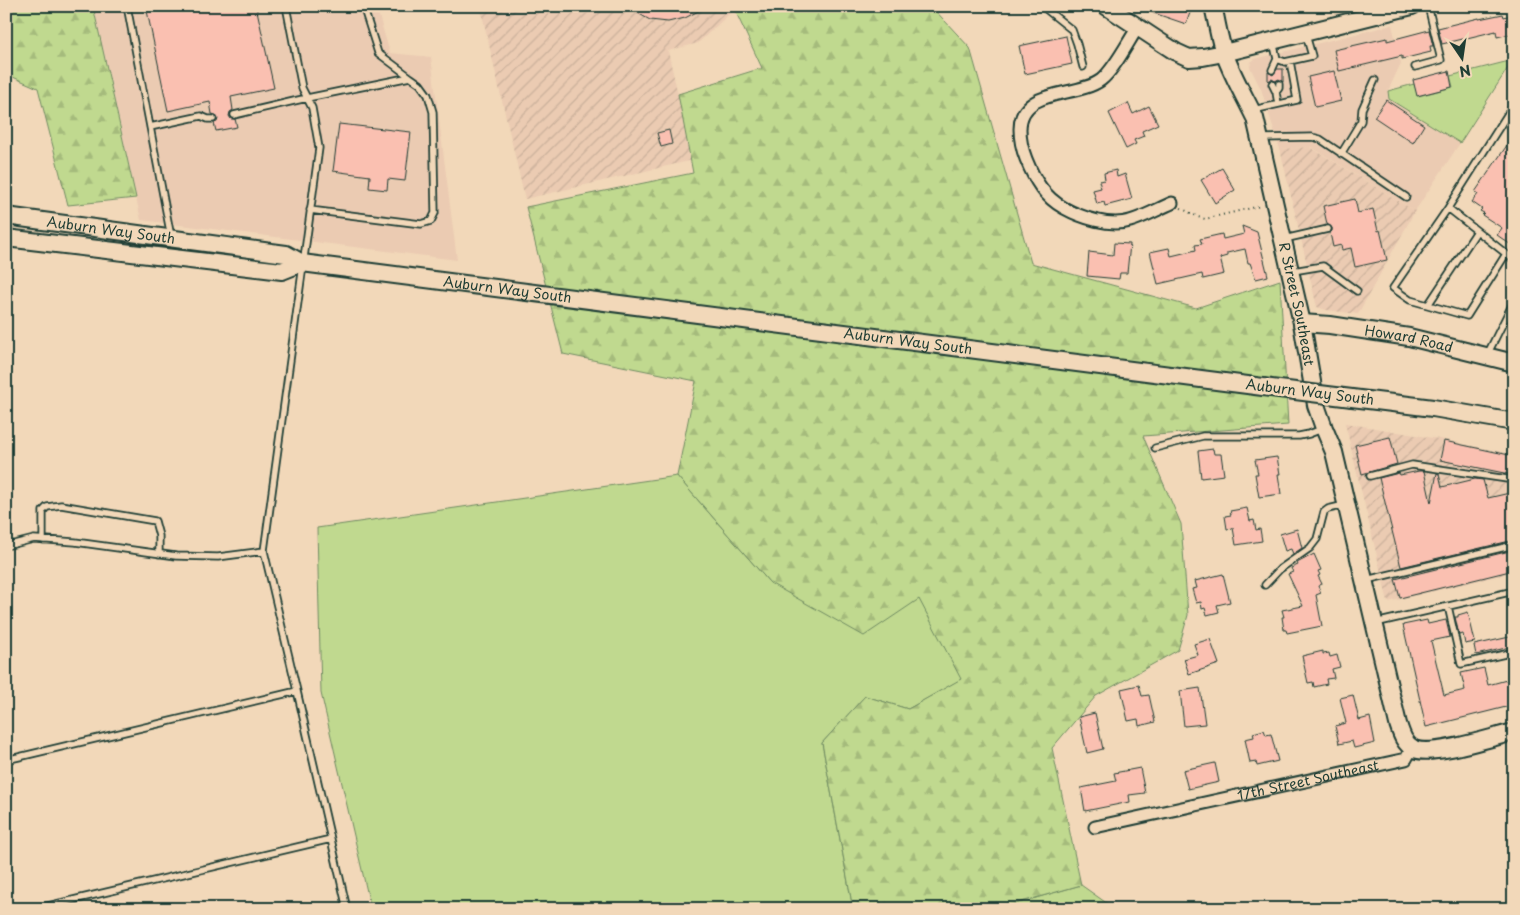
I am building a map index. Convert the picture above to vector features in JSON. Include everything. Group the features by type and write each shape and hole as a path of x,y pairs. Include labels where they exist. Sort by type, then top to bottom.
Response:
{"main road":[{"path":"1106,6 1176,52 1190,58 1224,53 1412,6"},
{"name":"R Street Southeast","path":"1213,6 1224,53 1255,118 1302,323 1316,405 1334,452 1398,724 1404,740 1412,748"},
{"name":"Auburn Way South","path":"6,216 286,254 302,263 1433,408 1514,422"},
{"name":"Auburn Way South","path":"6,238 282,271 302,263"},
{"name":"Howard Road","path":"1302,323 1330,325 1408,337 1514,363"},
{"path":"1412,748 1421,751 1442,750 1514,732"}],"street":[{"path":"1138,27 1112,67 1101,80 1090,86 1034,102 1024,113 1020,121 1020,136 1024,153 1040,188 1054,202 1071,212 1110,223 1129,221 1172,203"},
{"name":"17th Street Southeast","path":"1096,827 1406,759 1412,748"}],"lane":[{"path":"127,6 171,239"},
{"path":"286,6 302,88 312,108 319,148 264,551 347,909"},
{"path":"310,210 421,224 431,220 436,213 433,112 428,96 420,84 378,53 363,6"},
{"path":"1042,6 1072,30 1083,67"},
{"path":"1415,67 1441,60 1428,6"},
{"path":"1273,41 1276,66 1312,56 1306,33"},
{"path":"1251,111 1297,100 1290,61"},
{"path":"234,115 410,77"},
{"path":"1342,154 1361,121 1362,109 1375,80"},
{"path":"1275,84 1279,88 1276,92 1278,104"},
{"path":"1506,254 1467,316 1410,300 1393,288 1448,208 1514,104"},
{"path":"150,127 202,116 213,119"},
{"path":"1260,138 1312,137 1320,140 1406,197"},
{"path":"1448,208 1514,260"},
{"path":"1283,239 1328,229"},
{"path":"1428,305 1477,231"},
{"path":"1290,272 1322,266 1357,291"},
{"path":"1486,356 1514,301"},
{"path":"1155,448 1203,436 1299,436 1324,428"},
{"path":"1370,476 1412,465 1514,480"},
{"path":"43,540 43,511 46,507 61,504 155,521 159,536 159,554"},
{"path":"1265,585 1280,569 1310,548 1317,539 1324,512 1328,509 1347,505"},
{"path":"6,546 34,539 75,542 176,556 218,557 264,551"},
{"path":"1364,581 1514,545"},
{"path":"1374,623 1514,591"},
{"path":"1448,606 1461,664 1514,652"},
{"path":"6,760 297,691"},
{"path":"34,909 331,839"}],"path":[{"path":"1172,203 1205,219 1274,202"}],"shaded area":[{"path":"93,6 376,6 390,53 431,57 457,260 141,220"},
{"path":"480,6 738,6 698,43 668,51 693,160 525,199"},
{"path":"1392,25 1401,63 1388,91 1389,99 1460,143 1415,211 1311,147 1280,149 1261,89 1250,67 1251,62 1255,59"},
{"path":"1310,147 1415,211 1358,314 1317,307 1280,149"},
{"path":"1345,423 1445,440 1514,455 1514,572 1388,602"}],"green space":[{"path":"6,6 93,6 136,198 68,205 38,88 6,74"},
{"path":"733,6 931,6 970,48 1031,263 1196,308 1280,280 1288,425 1143,436 1181,524 1188,615 1178,650 1096,696 1052,748 1081,885 997,909 853,909 822,743 865,696 908,709 961,679 919,599 864,636 770,583 677,476 696,381 563,354 526,207 693,173 678,94 762,68"},
{"path":"1513,60 1460,143 1389,99 1388,91 1414,84 1418,96 1453,87 1450,76"},
{"path":"677,476 770,583 919,598 962,679 908,709 865,696 822,743 853,909 371,909 321,693 317,528"},
{"path":"1081,885 1115,909 997,909"}],"building":[{"path":"146,6 256,6 274,88 231,97 233,110 229,116 231,119 235,119 237,127 216,131 214,123 218,119 216,115 212,114 210,102 168,111"},
{"path":"625,6 708,6 685,18 668,22 650,20"},
{"path":"1139,6 1181,6 1191,10 1186,24 1139,8"},
{"path":"1503,14 1504,17 1514,14 1514,33 1497,37 1496,31 1442,44 1438,28"},
{"path":"1429,30 1433,46 1430,46 1431,52 1402,59 1402,56 1339,71 1334,50 1387,38 1387,41"},
{"path":"1066,36 1072,64 1025,74 1019,46"},
{"path":"1277,69 1283,69 1283,82 1279,79 1268,81 1268,72 1273,75"},
{"path":"1334,71 1341,101 1315,107 1308,77"},
{"path":"1449,71 1452,87 1417,96 1413,80"},
{"path":"1386,100 1424,125 1413,143 1374,117"},
{"path":"1128,103 1133,114 1149,106 1158,124 1142,131 1144,136 1134,140 1136,144 1126,149 1109,113"},
{"path":"339,124 411,132 405,181 388,179 387,190 369,188 370,176 333,171"},
{"path":"669,130 672,144 661,147 657,133"},
{"path":"1514,135 1514,247 1497,235 1502,228 1482,215 1484,213 1480,211 1482,209 1472,202 1478,194 1475,192"},
{"path":"1222,168 1235,190 1215,203 1201,180"},
{"path":"1116,170 1117,177 1125,174 1132,199 1105,206 1104,202 1097,204 1093,190 1101,188 1099,181 1105,180 1104,173"},
{"path":"1355,199 1358,213 1373,209 1387,260 1355,267 1351,248 1342,250 1341,245 1333,247 1330,233 1332,228 1327,224 1323,206"},
{"path":"1242,226 1257,232 1268,276 1256,279 1250,263 1248,263 1245,249 1227,253 1227,256 1220,258 1224,274 1203,279 1202,274 1158,284 1150,252 1169,248 1171,256 1196,250 1195,245 1202,244 1200,239 1222,234 1223,239 1244,234"},
{"path":"1114,243 1130,244 1127,273 1120,273 1119,279 1087,276 1089,252 1113,255"},
{"path":"1390,437 1397,464 1362,474 1355,445"},
{"path":"1444,441 1514,456 1514,475 1440,460"},
{"path":"1213,449 1214,454 1221,454 1224,475 1201,478 1198,451"},
{"path":"1277,457 1281,494 1259,497 1255,474 1258,474 1255,460"},
{"path":"1424,471 1431,503 1437,473 1439,474 1442,487 1475,479 1483,480 1488,498 1514,492 1514,540 1401,567 1379,478"},
{"path":"1247,508 1250,521 1254,520 1256,530 1260,529 1262,541 1236,545 1233,528 1227,529 1225,516 1231,515 1230,511"},
{"path":"1297,529 1302,548 1293,554 1291,549 1285,551 1280,534"},
{"path":"1514,550 1514,570 1400,598 1395,579"},
{"path":"1314,554 1321,570 1318,571 1320,575 1318,576 1322,584 1318,586 1321,593 1316,595 1322,626 1287,633 1284,630 1282,610 1303,606 1288,574 1293,572 1291,568 1298,565 1297,563"},
{"path":"1223,574 1230,602 1217,605 1219,612 1207,615 1205,608 1202,609 1201,602 1196,603 1192,589 1197,588 1195,581"},
{"path":"1468,612 1475,642 1465,644 1463,634 1459,635 1455,617"},
{"path":"1427,620 1428,624 1446,620 1450,637 1431,641 1444,695 1465,690 1461,673 1484,668 1488,685 1514,678 1514,705 1426,727 1403,625"},
{"path":"1514,636 1514,646 1476,655 1474,645"},
{"path":"1210,639 1219,664 1189,674 1184,659 1198,655 1194,644"},
{"path":"1323,651 1323,654 1329,653 1330,657 1337,655 1340,667 1332,669 1334,678 1326,679 1327,684 1314,687 1313,682 1308,683 1302,656"},
{"path":"1139,685 1142,696 1149,695 1155,722 1139,726 1138,719 1128,721 1121,689"},
{"path":"1200,688 1205,724 1184,726 1180,691"},
{"path":"1353,695 1359,720 1370,717 1375,743 1354,748 1352,741 1339,744 1335,726 1346,723 1340,698"},
{"path":"1095,713 1103,749 1087,753 1079,717"},
{"path":"1264,730 1266,735 1271,734 1278,761 1257,766 1256,762 1250,763 1245,739 1254,737 1253,733"},
{"path":"1215,763 1219,782 1188,789 1183,770"},
{"path":"1140,768 1145,793 1129,795 1130,802 1085,811 1081,788 1116,781 1114,773"}]}
